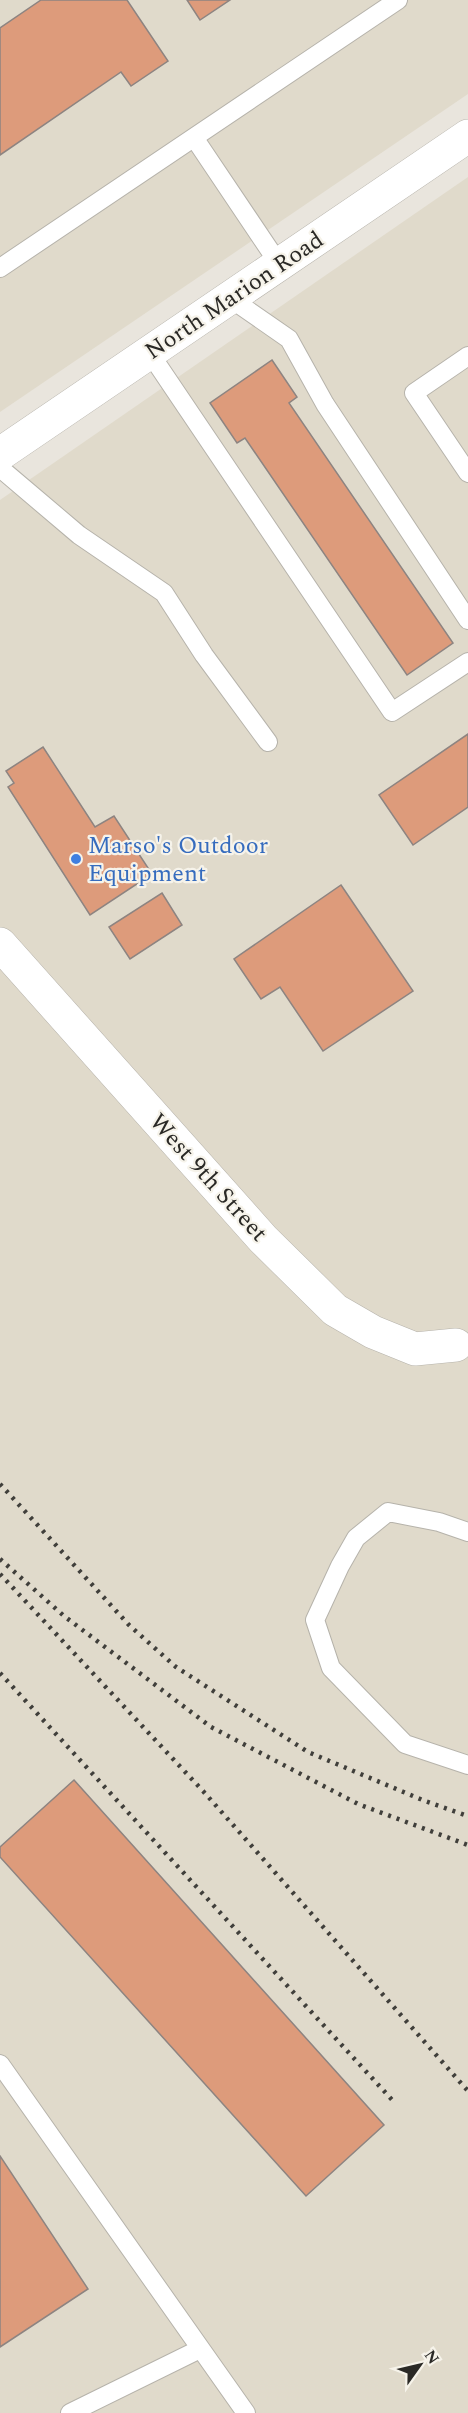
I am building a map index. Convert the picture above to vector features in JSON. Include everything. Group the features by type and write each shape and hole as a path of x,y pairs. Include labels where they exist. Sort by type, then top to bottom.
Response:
{"street":[{"name":"North Marion Road","path":"0,454 468,136"},
{"name":"West 9th Street","path":"0,944 263,1239 335,1310 373,1332 415,1349 456,1345"}],"lane":[{"path":"0,268 195,139 398,0"},
{"path":"195,139 279,264"},
{"path":"230,298 289,339 325,404 468,620"},
{"path":"149,352 392,712 468,662"},
{"path":"468,356 414,393 468,473"},
{"path":"0,468 79,535 164,593 204,655 268,742"},
{"path":"468,1532 440,1522 388,1512 356,1538 315,1620 331,1668 405,1743 468,1765"},
{"path":"0,2064 246,2413"},
{"path":"70,2413 200,2349"}],"shaded area":[{"path":"0,0 468,0 468,94 0,412"},
{"path":"468,177 468,2413 0,2413 0,500"}],"building":[{"path":"41,0 127,0 168,61 131,86 121,72 0,155 0,28"},
{"path":"187,0 230,0 200,20"},
{"path":"272,360 297,397 289,403 453,643 407,675 245,438 237,443 210,403"},
{"path":"468,734 468,807 413,845 379,795"},
{"path":"43,747 95,827 114,816 152,874 90,915 8,787 14,783 6,771"},
{"path":"341,885 413,991 323,1051 280,987 261,999 234,959"},
{"path":"162,893 182,925 130,959 109,927"},
{"path":"74,1780 384,2125 306,2196 0,1857 0,1847"},
{"path":"0,2156 88,2289 0,2347"}],"railway":[{"path":"0,1484 129,1625 176,1667 308,1752 425,1801 468,1816"},
{"path":"0,1559 64,1616 211,1727 358,1804 468,1845"},
{"path":"0,1574 203,1791 468,2091"},
{"path":"0,1673 395,2103"}],"place":[{"name":"Marso's Outdoor Equipment","path":"76,859"}]}
